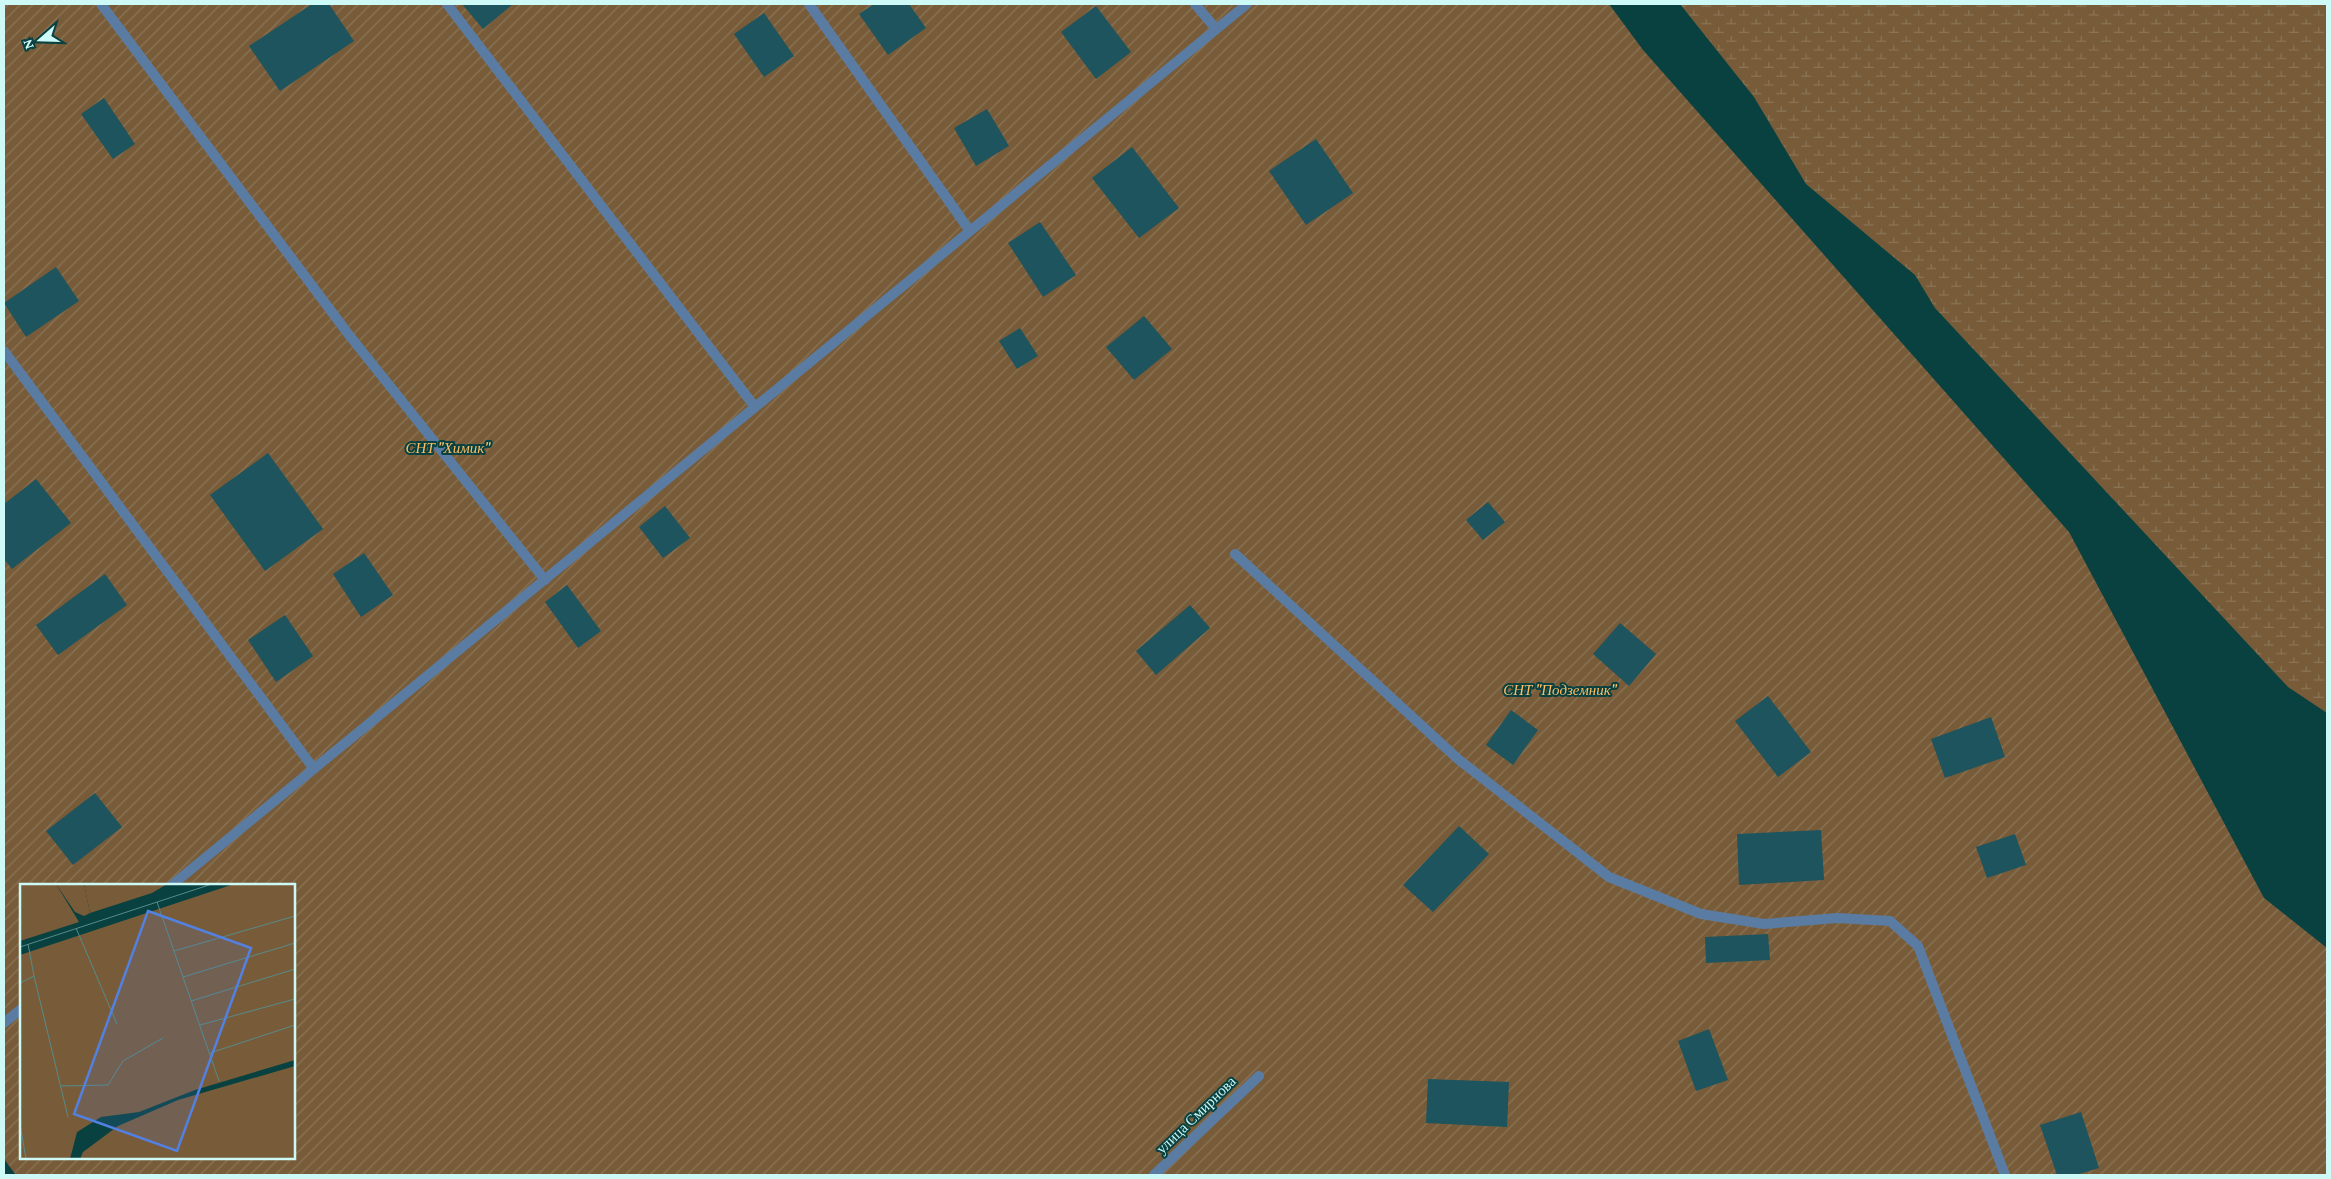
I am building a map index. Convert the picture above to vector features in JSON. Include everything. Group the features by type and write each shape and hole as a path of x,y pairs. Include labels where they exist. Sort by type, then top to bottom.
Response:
{"street":[{"path":"101,4 349,335 545,580"},
{"path":"447,4 755,407"},
{"path":"809,4 970,231"},
{"path":"1195,4 1216,29"},
{"path":"173,884 1247,4"},
{"path":"4,351 314,769"},
{"path":"1235,554 1458,759 1609,877 1701,914 1764,924 1838,918 1890,921 1918,946 2005,1175"},
{"path":"4,1023 20,1010"},
{"name":"улица Смирнова","path":"1154,1175 1259,1076"}],"green space":[{"path":"4,4 1609,4 1643,50 2069,532 2264,898 2327,948 2327,1175 16,1175 4,1159"},
{"path":"1680,4 2327,4 2327,713 2288,687 1935,308 1915,275 1806,184 1754,97"}],"building":[{"path":"312,4 329,4 354,41 280,91 249,46"},
{"path":"462,4 513,4 483,29"},
{"path":"874,4 909,4 926,28 888,55 859,14"},
{"path":"1096,6 1131,52 1096,79 1061,32"},
{"path":"764,13 794,56 764,77 734,34"},
{"path":"104,98 135,144 113,159 81,114"},
{"path":"987,109 1009,146 976,166 954,128"},
{"path":"1316,139 1353,193 1306,225 1269,171"},
{"path":"1132,147 1179,208 1139,238 1092,178"},
{"path":"1040,222 1076,275 1043,297 1008,243"},
{"path":"56,267 79,301 26,337 4,303"},
{"path":"1144,316 1172,349 1134,380 1106,347"},
{"path":"1020,328 1038,356 1017,369 999,341"},
{"path":"268,453 323,529 265,571 210,495"},
{"path":"36,479 71,523 12,569 4,559 4,504"},
{"path":"1488,502 1505,522 1483,540 1466,520"},
{"path":"665,506 690,538 663,558 639,527"},
{"path":"364,553 393,595 361,617 333,574"},
{"path":"105,574 127,605 58,655 36,625"},
{"path":"567,585 601,631 578,648 545,602"},
{"path":"1190,605 1210,628 1156,675 1136,651"},
{"path":"285,615 313,656 276,682 248,640"},
{"path":"1620,623 1656,654 1629,686 1593,654"},
{"path":"1768,696 1811,752 1778,777 1735,721"},
{"path":"1511,710 1538,730 1513,765 1486,745"},
{"path":"1991,717 2005,757 1945,778 1931,739"},
{"path":"95,793 122,827 73,865 46,831"},
{"path":"1459,826 1489,854 1433,912 1403,885"},
{"path":"1821,830 1824,880 1739,885 1737,834"},
{"path":"2015,834 2026,865 1987,878 1976,847"},
{"path":"1768,934 1770,960 1706,963 1705,937"},
{"path":"1709,1029 1728,1080 1696,1091 1678,1041"},
{"path":"1428,1079 1509,1082 1507,1127 1426,1123"},
{"path":"2081,1112 2099,1168 2076,1175 2057,1175 2040,1125"}],"park label":[{"name":"СНТ \"Химик\"","path":"448,448"},
{"name":"СНТ \"Подземник\"","path":"1560,690"}]}
